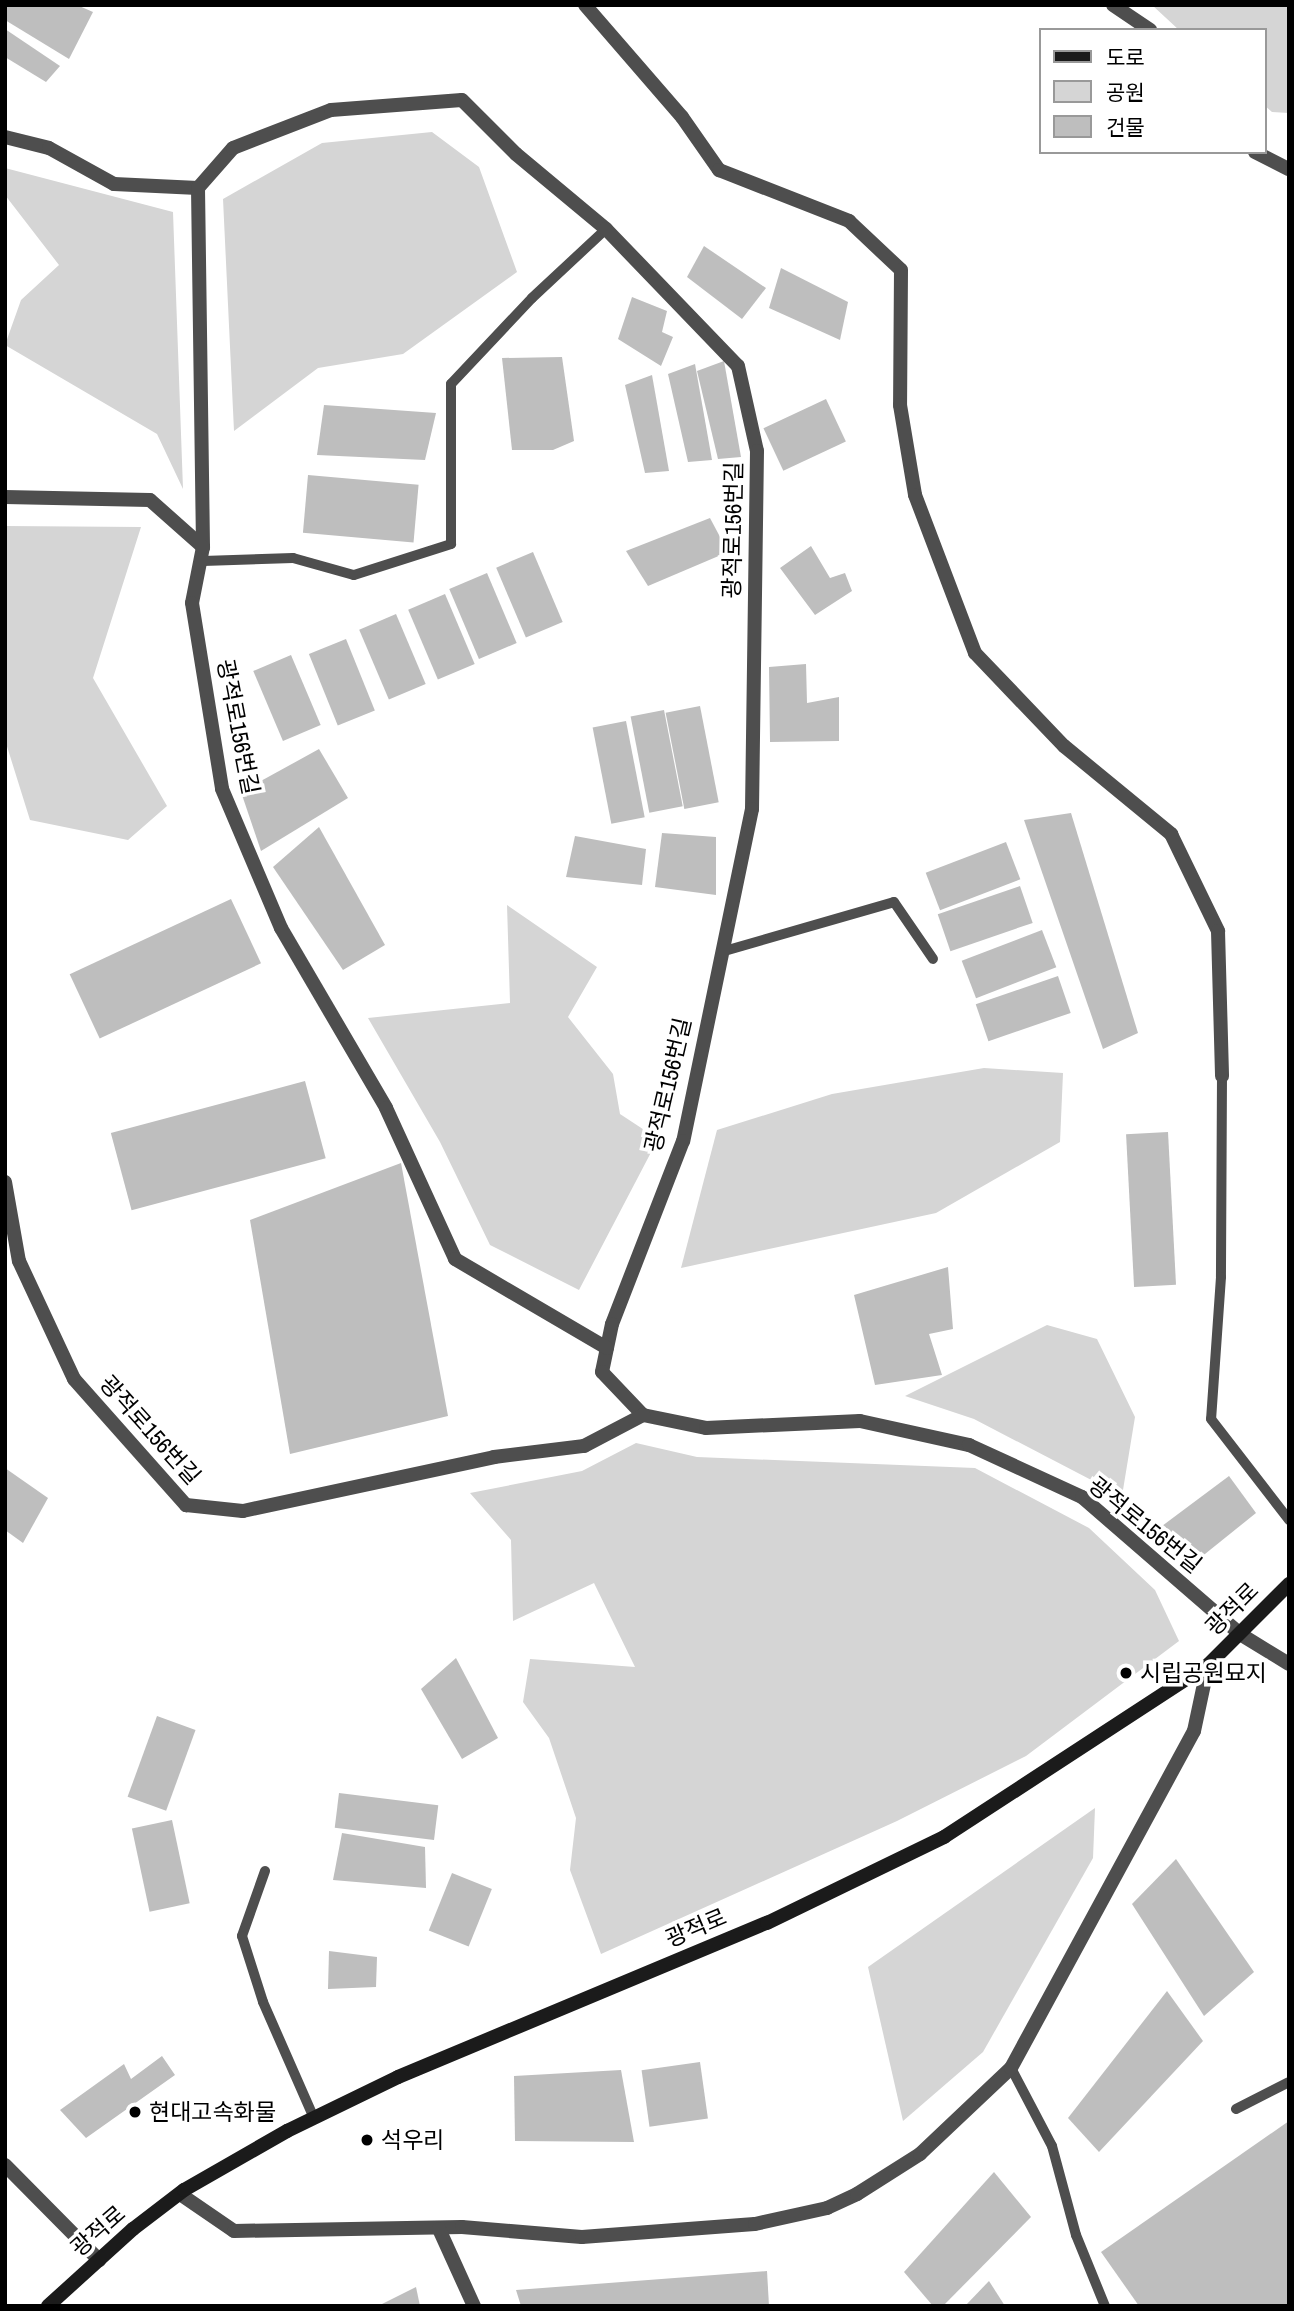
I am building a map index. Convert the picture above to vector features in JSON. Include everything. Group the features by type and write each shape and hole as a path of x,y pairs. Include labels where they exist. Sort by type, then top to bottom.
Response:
{"main road":[{"name":"광적로","path":"48,2306 180,2194 314,2118 411,2072 767,1923 944,1837 1208,1665 1289,1584"}],"street":[{"path":"585,5 682,117 719,170 849,220 901,270 900,405 915,495 975,653 1064,746 1171,834 1218,931 1222,1076"},
{"path":"1113,5 1147,28"},
{"name":"광적로156번길","path":"607,1348 455,1259 386,1108 281,928 222,789 192,603 203,554 198,188 233,148 331,110 462,100 516,154 606,229 738,366 757,451 752,809 683,1141 612,1324 607,1348 602,1372 643,1415 706,1428 860,1420 969,1446 1082,1497 1240,1634 1289,1664"},
{"path":"5,137 49,148 114,184 198,188"},
{"path":"1259,154 1289,169"},
{"path":"5,497 150,500 203,554"},
{"name":"광적로156번길","path":"5,1182 19,1261 74,1379 186,1505 243,1511 494,1457 584,1446 643,1415"},
{"name":"광적로","path":"180,2194 234,2231 439,2229 596,2237 743,2226 827,2208 857,2194 920,2154 1011,2068 1194,1731 1208,1665"},
{"path":"5,2165 99,2260"},
{"path":"439,2229 474,2306"}],"lane":[{"path":"203,554 293,558 354,575 451,544 451,384 532,298 606,229"},
{"path":"721,952 894,902 933,959"},
{"path":"1222,1076 1222,1277 1211,1419 1289,1520"},
{"path":"265,1871 242,1936 263,2003 314,2118"},
{"path":"1011,2068 1052,2146 1076,2235 1105,2306"},
{"path":"1236,2109 1289,2082"}],"green space":[{"path":"1152,5 1289,5 1289,113 1272,112 1266,107 1266,28 1177,28"},
{"path":"432,132 479,167 517,272 403,354 318,368 234,431 223,199 322,143"},
{"path":"5,168 173,212 183,489 157,434 5,345 21,300 59,265 5,195"},
{"path":"5,526 141,527 93,678 167,806 128,840 30,820 5,740"},
{"path":"507,905 597,967 568,1017 613,1074 620,1114 658,1139 579,1290 490,1245 440,1142 368,1018 510,1003"},
{"path":"984,1068 1063,1073 1060,1142 936,1213 681,1268 717,1130 832,1094"},
{"path":"1047,1325 1097,1339 1135,1417 1122,1496 974,1419 905,1396"},
{"path":"636,1443 697,1457 975,1468 1089,1528 1155,1590 1179,1641 1026,1756 897,1821 601,1954 570,1870 576,1818 549,1738 523,1702 530,1659 635,1667 594,1583 513,1621 511,1540 470,1493 582,1471"},
{"path":"1095,1808 1093,1858 983,2052 903,2121 868,1967"}],"building":[{"path":"5,5 77,5 93,12 69,59 5,20"},
{"path":"5,29 60,66 46,82 5,57"},
{"path":"704,246 766,288 742,319 687,277"},
{"path":"781,268 848,302 840,340 769,308"},
{"path":"632,297 667,311 662,332 673,337 661,366 618,339"},
{"path":"562,357 574,441 553,450 512,450 502,358"},
{"path":"724,361 741,457 718,459 697,371"},
{"path":"695,364 712,460 688,462 668,374"},
{"path":"652,375 669,471 645,473 625,385"},
{"path":"826,399 846,442 783,471 763,428"},
{"path":"324,405 436,413 425,460 317,455"},
{"path":"308,475 419,485 414,542 303,533"},
{"path":"710,518 728,552 648,586 626,551"},
{"path":"811,546 830,578 845,573 852,591 815,615 780,568"},
{"path":"533,552 563,622 526,638 496,568"},
{"path":"487,573 517,643 479,659 449,589"},
{"path":"445,594 475,664 438,680 408,610"},
{"path":"396,614 426,684 389,700 359,630"},
{"path":"346,639 375,710 338,725 309,654"},
{"path":"291,655 321,725 283,741 253,671"},
{"path":"806,664 807,703 839,697 839,741 770,742 769,667"},
{"path":"700,706 719,802 684,809 666,713"},
{"path":"664,710 683,806 649,813 631,716"},
{"path":"626,721 645,817 611,824 593,727"},
{"path":"319,749 348,798 261,851 241,792"},
{"path":"1071,813 1138,1033 1103,1049 1024,820"},
{"path":"319,827 385,945 343,970 273,867"},
{"path":"662,833 716,837 716,895 655,887"},
{"path":"575,836 646,849 642,885 566,877"},
{"path":"1006,842 1020,879 940,910 926,873"},
{"path":"1020,886 1033,923 950,951 938,914"},
{"path":"231,899 261,963 100,1039 70,974"},
{"path":"1042,930 1056,967 976,998 962,961"},
{"path":"1058,976 1071,1013 988,1041 976,1004"},
{"path":"305,1081 326,1158 132,1210 111,1133"},
{"path":"1168,1132 1176,1285 1134,1287 1126,1134"},
{"path":"401,1163 448,1416 290,1454 250,1220"},
{"path":"948,1267 953,1329 929,1334 942,1375 875,1385 854,1295"},
{"path":"5,1468 48,1498 23,1543 5,1530"},
{"path":"1229,1476 1256,1513 1200,1558 1176,1558 1158,1529"},
{"path":"456,1658 498,1738 462,1759 421,1689"},
{"path":"157,1716 196,1730 166,1811 128,1797"},
{"path":"339,1793 438,1805 434,1840 335,1828"},
{"path":"172,1820 190,1903 150,1912 132,1829"},
{"path":"342,1833 425,1847 426,1888 333,1880"},
{"path":"1176,1859 1254,1972 1204,2016 1132,1904"},
{"path":"452,1873 492,1889 469,1947 429,1930"},
{"path":"329,1951 377,1957 376,1987 328,1989"},
{"path":"1167,1991 1203,2041 1099,2152 1068,2118"},
{"path":"162,2056 175,2075 86,2138 60,2110 124,2064 131,2079"},
{"path":"700,2062 708,2118 650,2127 642,2070"},
{"path":"621,2070 634,2142 515,2141 514,2076"},
{"path":"1289,2121 1289,2306 1139,2306 1101,2252"},
{"path":"994,2172 1031,2217 943,2306 933,2306 904,2272"},
{"path":"767,2271 769,2306 521,2306 516,2290"},
{"path":"989,2281 1005,2306 965,2306"},
{"path":"416,2287 420,2306 378,2306"}],"place":[{"name":"시립공원묘지","path":"1126,1673"},
{"name":"현대고속화물","path":"135,2112"},
{"name":"석우리","path":"367,2140"}]}
